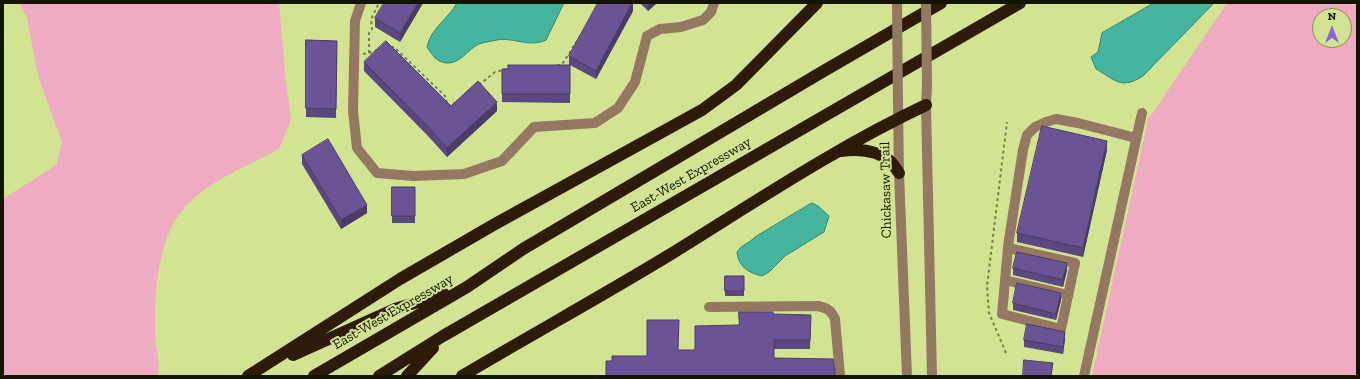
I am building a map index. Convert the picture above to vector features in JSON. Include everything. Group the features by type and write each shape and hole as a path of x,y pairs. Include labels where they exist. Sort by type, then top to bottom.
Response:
{"highway":[{"path":"248,376 372,297 488,228 702,110 736,85 817,3"},
{"name":"East-West Expressway","path":"314,376 466,287 523,249 941,3"},
{"name":"East-West Expressway","path":"379,376 443,336 1020,3"},
{"path":"462,376 668,256 836,152 926,105"},
{"path":"836,152 853,150 876,153 891,162 899,173"},
{"path":"248,376 314,344 395,310 466,287"},
{"path":"407,376 443,336"}],"street":[{"path":"361,3 355,21 354,54 353,111 357,148 377,173 414,176 464,174 502,161 534,127 596,123 618,108 635,82 647,36 660,29 681,27 703,20 711,12 714,3"},
{"name":"Chickasaw Trail","path":"897,3 899,173 907,376"},
{"path":"926,3 926,105 932,376"},
{"path":"1084,376 1142,113"},
{"path":"1008,248 1074,263 1061,329 1002,314 1008,248 1023,150 1027,135 1035,128 1056,119 1136,138"},
{"path":"1005,280 1068,294"},
{"path":"709,307 818,306 825,308 832,312 835,319 840,376"}],"path":[{"path":"369,54 369,33 372,29 371,20 379,3"},
{"path":"555,67 563,63 584,30"},
{"path":"388,46 394,47 445,96 448,106 455,103"},
{"path":"354,54 369,54 379,50"},
{"path":"473,89 489,75 514,67"},
{"path":"1006,353 989,313 987,286 1007,122"}],"shaded area":[{"path":"19,3 279,3 291,120 279,149 230,174 195,197 186,206 171,229 165,242 157,285 155,339 159,366 158,376 3,376 3,199 56,165 62,142 38,76 27,18"},
{"path":"1227,3 1357,3 1357,376 1092,376 1148,120"}],"water":[{"path":"457,3 564,3 546,40 534,43 503,39 486,42 475,46 457,61 444,63 436,58 427,47 432,34"},
{"path":"1154,3 1214,3 1143,76 1123,83 1113,80 1096,69 1091,57 1098,52 1102,33"},
{"path":"812,203 818,206 829,216 824,232 785,256 769,272 762,276 748,271 742,265 739,261 737,252 741,247"}],"building":[{"path":"384,3 418,3 400,33 375,18"},
{"path":"598,3 632,3 596,71 569,56"},
{"path":"306,40 337,41 336,109 306,108"},
{"path":"386,41 451,106 478,81 497,102 447,148 364,62"},
{"path":"508,65 570,65 570,94 502,94 502,69 508,69"},
{"path":"1042,126 1107,141 1083,248 1017,233"},
{"path":"328,139 367,205 341,220 302,155"},
{"path":"392,187 415,187 415,216 392,216"},
{"path":"1017,252 1067,263 1063,280 1013,268"},
{"path":"725,276 744,276 744,291 725,291"},
{"path":"1017,283 1061,293 1056,314 1013,303"},
{"path":"739,312 773,312 773,314 811,315 810,340 774,340 774,358 833,359 835,376 606,376 606,361 612,361 612,356 647,356 647,320 679,320 678,350 695,350 695,326 739,325"},
{"path":"1027,324 1065,332 1063,347 1024,340"},
{"path":"1024,360 1053,363 1051,376 1023,376"}]}
